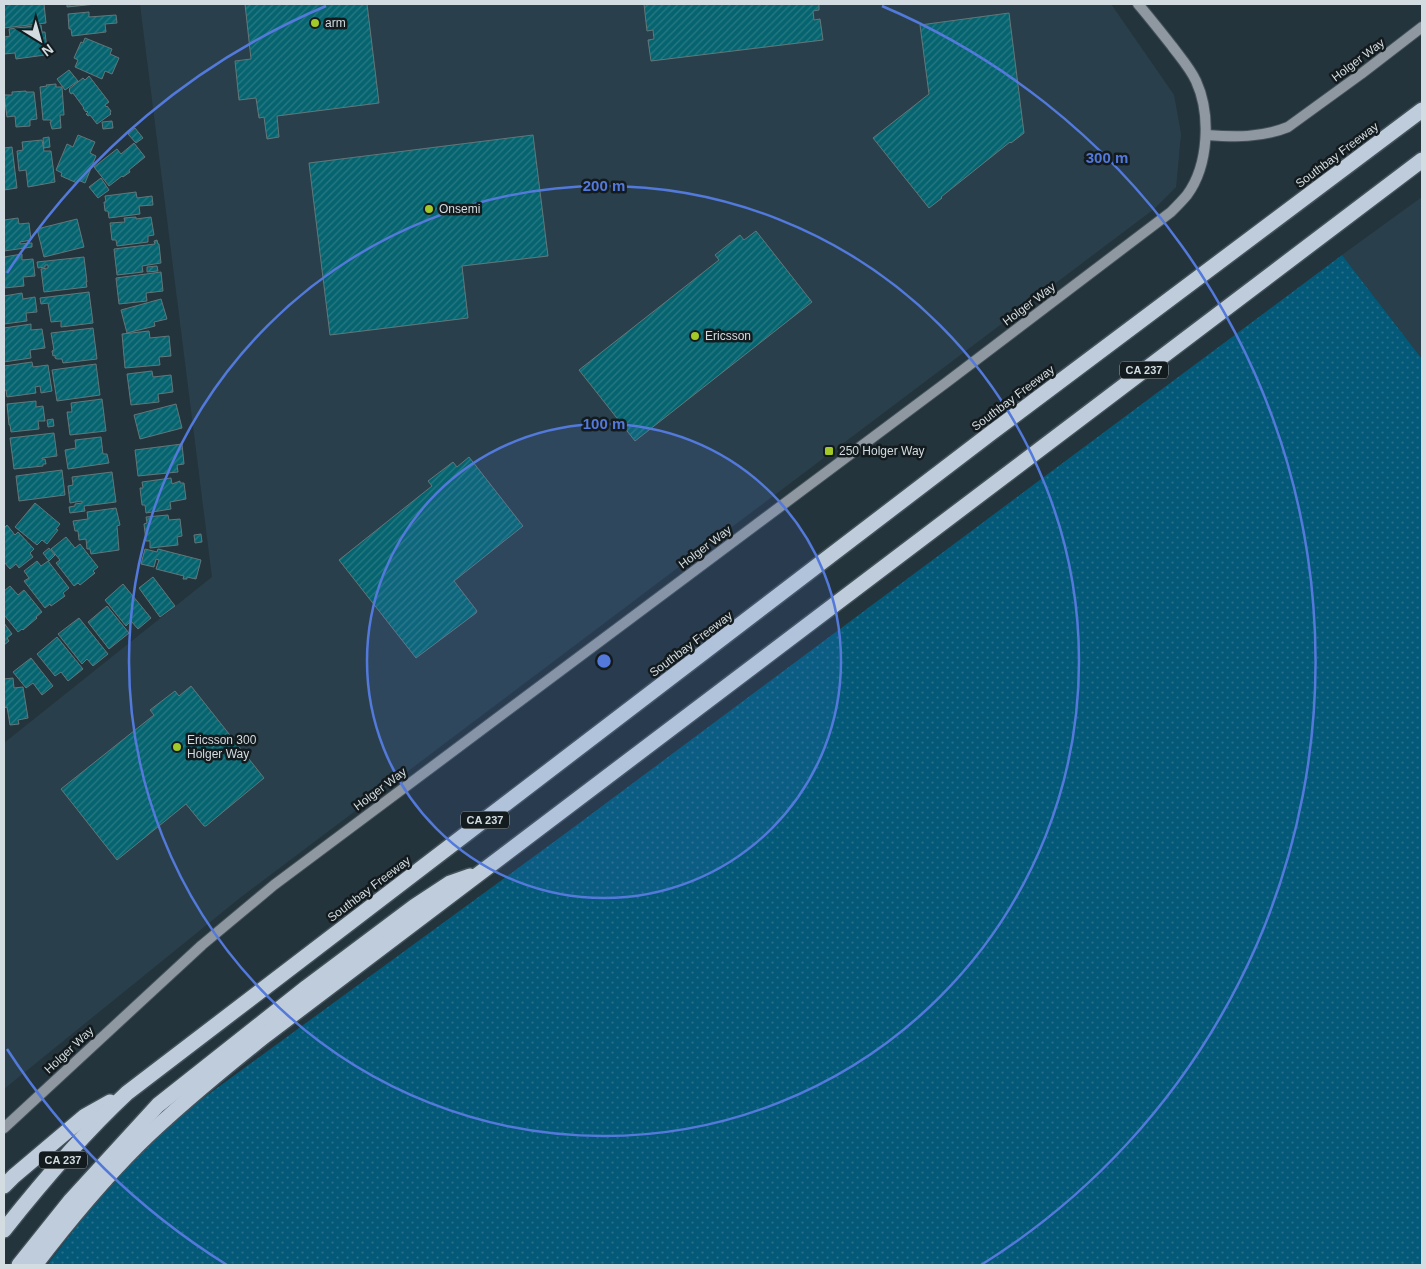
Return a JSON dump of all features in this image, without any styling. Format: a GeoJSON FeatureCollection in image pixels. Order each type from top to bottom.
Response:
{"type":"FeatureCollection","features":[{"type":"Feature","properties":{"kind":"highway","name":"Southbay Freeway"},"geometry":{"type":"LineString","coordinates":[[4,1230],[38,1187],[127,1093],[991,433],[1422,110]]}},
{"type":"Feature","properties":{"kind":"highway","name":"CA 237"},"geometry":{"type":"LineString","coordinates":[[35,1265],[72,1217],[138,1145],[203,1085],[266,1035],[1422,160]]}},
{"type":"Feature","properties":{"kind":"highway"},"geometry":{"type":"LineString","coordinates":[[19,1265],[71,1200],[158,1105],[300,993],[415,906],[450,883],[482,872]]}},
{"type":"Feature","properties":{"kind":"highway"},"geometry":{"type":"LineString","coordinates":[[4,1186],[85,1116],[127,1093]]}},
{"type":"Feature","properties":{"kind":"street"},"geometry":{"type":"LineString","coordinates":[[1138,4],[1185,64],[1195,80],[1204,106],[1206,135]]}},
{"type":"Feature","properties":{"kind":"street","name":"Holger Way"},"geometry":{"type":"LineString","coordinates":[[4,1128],[183,962],[274,885],[947,382],[1171,212],[1188,194],[1198,174],[1206,135],[1258,136],[1288,127],[1422,27]]}},
{"type":"Feature","properties":{"kind":"shaded area"},"geometry":{"type":"Polygon","coordinates":[[[140,4],[1111,4],[1174,95],[1181,134],[1176,187],[1154,209],[241,897],[4,1089],[4,743],[212,577],[140,4]]]}},
{"type":"Feature","properties":{"kind":"shaded area"},"geometry":{"type":"Polygon","coordinates":[[[1422,197],[1422,359],[1342,255],[1422,197]]]}},
{"type":"Feature","properties":{"kind":"shaded area"},"geometry":{"type":"Polygon","coordinates":[[[1342,255],[1422,359],[1422,1265],[47,1265],[139,1145],[566,833],[1342,255]]]}},
{"type":"Feature","properties":{"kind":"building"},"geometry":{"type":"Polygon","coordinates":[[[4,4],[44,4],[46,23],[4,28],[4,4]]]}},
{"type":"Feature","properties":{"kind":"building"},"geometry":{"type":"Polygon","coordinates":[[[67,4],[96,4],[67,7],[67,4]]]}},
{"type":"Feature","properties":{"kind":"building"},"geometry":{"type":"Polygon","coordinates":[[[245,4],[367,4],[379,103],[277,116],[279,137],[267,139],[264,117],[259,118],[256,98],[239,100],[235,61],[251,59],[245,4]]]}},
{"type":"Feature","properties":{"kind":"building"},"geometry":{"type":"Polygon","coordinates":[[[644,4],[819,4],[819,10],[813,11],[814,20],[820,19],[823,40],[651,61],[648,40],[654,39],[653,30],[647,31],[644,4]]]}},
{"type":"Feature","properties":{"kind":"building"},"geometry":{"type":"Polygon","coordinates":[[[89,12],[89,17],[116,15],[117,23],[105,24],[106,32],[72,36],[71,29],[69,29],[68,14],[89,12]]]}},
{"type":"Feature","properties":{"kind":"building"},"geometry":{"type":"Polygon","coordinates":[[[1009,13],[1024,133],[1010,142],[929,208],[873,138],[929,94],[920,25],[1009,13]]]}},
{"type":"Feature","properties":{"kind":"building"},"geometry":{"type":"Polygon","coordinates":[[[41,25],[42,32],[45,32],[47,50],[44,50],[45,55],[16,59],[15,53],[4,54],[4,37],[10,36],[9,29],[41,25]]]}},
{"type":"Feature","properties":{"kind":"building"},"geometry":{"type":"Polygon","coordinates":[[[85,38],[112,49],[110,54],[119,58],[112,74],[105,71],[102,79],[75,67],[78,60],[74,58],[81,42],[83,43],[85,38]]]}},
{"type":"Feature","properties":{"kind":"building"},"geometry":{"type":"Polygon","coordinates":[[[69,70],[78,81],[65,90],[57,79],[69,70]]]}},
{"type":"Feature","properties":{"kind":"building"},"geometry":{"type":"Polygon","coordinates":[[[89,76],[109,102],[105,105],[111,111],[111,114],[97,124],[90,115],[86,114],[88,112],[86,112],[73,93],[71,94],[69,91],[83,78],[85,80],[89,76]]]}},
{"type":"Feature","properties":{"kind":"building"},"geometry":{"type":"Polygon","coordinates":[[[56,84],[56,87],[62,87],[64,115],[60,115],[61,128],[52,129],[51,120],[43,120],[40,87],[56,84]]]}},
{"type":"Feature","properties":{"kind":"building"},"geometry":{"type":"Polygon","coordinates":[[[12,92],[34,92],[37,119],[30,120],[30,126],[16,127],[15,116],[7,117],[4,95],[12,95],[12,92]]]}},
{"type":"Feature","properties":{"kind":"building"},"geometry":{"type":"Polygon","coordinates":[[[112,121],[113,128],[103,129],[102,122],[112,121]]]}},
{"type":"Feature","properties":{"kind":"building"},"geometry":{"type":"Polygon","coordinates":[[[135,128],[143,138],[136,143],[128,134],[135,128]]]}},
{"type":"Feature","properties":{"kind":"building"},"geometry":{"type":"Polygon","coordinates":[[[78,135],[95,142],[90,153],[96,156],[85,183],[78,180],[77,183],[61,176],[62,173],[56,170],[67,144],[73,147],[78,135]]]}},
{"type":"Feature","properties":{"kind":"building","name":"Onsemi"},"geometry":{"type":"Polygon","coordinates":[[[533,135],[548,256],[462,266],[468,318],[330,335],[309,163],[533,135]]]}},
{"type":"Feature","properties":{"kind":"building"},"geometry":{"type":"Polygon","coordinates":[[[49,137],[50,147],[44,148],[43,138],[49,137]]]}},
{"type":"Feature","properties":{"kind":"building"},"geometry":{"type":"Polygon","coordinates":[[[42,140],[44,151],[51,151],[55,182],[28,187],[26,170],[19,171],[17,151],[23,150],[22,142],[42,140]]]}},
{"type":"Feature","properties":{"kind":"building"},"geometry":{"type":"Polygon","coordinates":[[[134,143],[145,157],[129,170],[130,172],[109,186],[94,167],[117,149],[121,154],[134,143]]]}},
{"type":"Feature","properties":{"kind":"building"},"geometry":{"type":"Polygon","coordinates":[[[12,147],[17,188],[4,190],[4,148],[12,147]]]}},
{"type":"Feature","properties":{"kind":"building"},"geometry":{"type":"Polygon","coordinates":[[[101,178],[109,190],[98,198],[89,187],[101,178]]]}},
{"type":"Feature","properties":{"kind":"building"},"geometry":{"type":"Polygon","coordinates":[[[136,192],[137,198],[152,196],[153,205],[139,206],[140,214],[109,218],[108,211],[105,211],[105,196],[136,192]]]}},
{"type":"Feature","properties":{"kind":"building"},"geometry":{"type":"Polygon","coordinates":[[[136,217],[136,219],[151,217],[154,235],[148,236],[148,242],[117,246],[116,240],[112,240],[110,223],[125,222],[124,218],[136,217]]]}},
{"type":"Feature","properties":{"kind":"building"},"geometry":{"type":"Polygon","coordinates":[[[18,218],[19,224],[29,223],[31,240],[20,242],[20,244],[32,243],[32,247],[4,251],[4,220],[18,218]]]}},
{"type":"Feature","properties":{"kind":"building"},"geometry":{"type":"Polygon","coordinates":[[[77,219],[84,247],[44,257],[37,229],[77,219]]]}},
{"type":"Feature","properties":{"kind":"building","name":"Ericsson"},"geometry":{"type":"Polygon","coordinates":[[[756,231],[812,302],[635,441],[579,370],[719,260],[715,255],[740,235],[744,240],[756,231]]]}},
{"type":"Feature","properties":{"kind":"building"},"geometry":{"type":"Polygon","coordinates":[[[157,240],[161,263],[142,266],[143,272],[117,275],[114,249],[155,244],[154,241],[157,240]]]}},
{"type":"Feature","properties":{"kind":"building"},"geometry":{"type":"Polygon","coordinates":[[[22,254],[22,260],[33,259],[35,276],[23,277],[24,286],[4,288],[4,257],[22,254]]]}},
{"type":"Feature","properties":{"kind":"building"},"geometry":{"type":"Polygon","coordinates":[[[84,257],[87,287],[44,292],[41,269],[48,268],[48,265],[38,268],[37,262],[84,257]]]}},
{"type":"Feature","properties":{"kind":"building"},"geometry":{"type":"Polygon","coordinates":[[[157,266],[158,271],[147,272],[147,267],[157,266]]]}},
{"type":"Feature","properties":{"kind":"building"},"geometry":{"type":"Polygon","coordinates":[[[161,272],[163,291],[146,293],[147,301],[119,304],[116,278],[161,272]]]}},
{"type":"Feature","properties":{"kind":"building"},"geometry":{"type":"Polygon","coordinates":[[[89,292],[93,323],[61,327],[61,321],[51,322],[48,303],[41,304],[40,298],[89,292]]]}},
{"type":"Feature","properties":{"kind":"building"},"geometry":{"type":"Polygon","coordinates":[[[22,293],[23,299],[35,297],[37,312],[26,313],[27,321],[4,324],[4,296],[22,293]]]}},
{"type":"Feature","properties":{"kind":"building"},"geometry":{"type":"Polygon","coordinates":[[[161,299],[167,319],[154,322],[155,326],[127,333],[121,310],[161,299]]]}},
{"type":"Feature","properties":{"kind":"building"},"geometry":{"type":"Polygon","coordinates":[[[31,324],[31,330],[42,329],[45,348],[30,350],[31,358],[4,362],[4,328],[31,324]]]}},
{"type":"Feature","properties":{"kind":"building"},"geometry":{"type":"Polygon","coordinates":[[[93,328],[97,359],[63,363],[62,359],[55,358],[55,355],[53,356],[52,351],[54,350],[51,333],[93,328]]]}},
{"type":"Feature","properties":{"kind":"building"},"geometry":{"type":"Polygon","coordinates":[[[149,331],[150,338],[169,336],[171,356],[159,357],[160,365],[125,368],[122,334],[149,331]]]}},
{"type":"Feature","properties":{"kind":"building"},"geometry":{"type":"Polygon","coordinates":[[[32,362],[33,367],[48,365],[52,391],[41,393],[40,386],[35,387],[36,393],[7,397],[6,390],[4,390],[4,366],[32,362]]]}},
{"type":"Feature","properties":{"kind":"building"},"geometry":{"type":"Polygon","coordinates":[[[96,364],[100,395],[57,401],[52,370],[96,364]]]}},
{"type":"Feature","properties":{"kind":"building"},"geometry":{"type":"Polygon","coordinates":[[[152,371],[153,377],[171,375],[173,392],[158,394],[159,402],[131,405],[127,374],[152,371]]]}},
{"type":"Feature","properties":{"kind":"building"},"geometry":{"type":"Polygon","coordinates":[[[102,399],[106,431],[70,435],[67,412],[72,412],[71,403],[102,399]]]}},
{"type":"Feature","properties":{"kind":"building"},"geometry":{"type":"Polygon","coordinates":[[[36,401],[36,407],[43,406],[45,421],[38,421],[39,429],[11,432],[7,404],[36,401]]]}},
{"type":"Feature","properties":{"kind":"building"},"geometry":{"type":"Polygon","coordinates":[[[176,404],[182,428],[140,439],[134,415],[176,404]]]}},
{"type":"Feature","properties":{"kind":"building"},"geometry":{"type":"Polygon","coordinates":[[[53,419],[54,426],[48,427],[47,420],[53,419]]]}},
{"type":"Feature","properties":{"kind":"building"},"geometry":{"type":"Polygon","coordinates":[[[54,433],[57,456],[42,458],[45,459],[46,464],[43,464],[43,466],[14,469],[10,438],[54,433]]]}},
{"type":"Feature","properties":{"kind":"building"},"geometry":{"type":"Polygon","coordinates":[[[101,437],[103,454],[107,454],[109,463],[68,469],[65,450],[76,448],[75,440],[101,437]]]}},
{"type":"Feature","properties":{"kind":"building"},"geometry":{"type":"Polygon","coordinates":[[[182,444],[184,464],[177,465],[178,472],[138,476],[135,450],[182,444]]]}},
{"type":"Feature","properties":{"kind":"building"},"geometry":{"type":"Polygon","coordinates":[[[469,457],[523,526],[454,581],[477,611],[416,658],[339,560],[432,486],[428,481],[453,462],[457,467],[469,457]]]}},
{"type":"Feature","properties":{"kind":"building"},"geometry":{"type":"Polygon","coordinates":[[[62,470],[65,495],[19,501],[16,476],[62,470]]]}},
{"type":"Feature","properties":{"kind":"building"},"geometry":{"type":"Polygon","coordinates":[[[112,472],[116,502],[84,506],[85,511],[70,513],[69,507],[82,503],[82,501],[70,503],[68,486],[73,485],[72,477],[112,472]]]}},
{"type":"Feature","properties":{"kind":"building"},"geometry":{"type":"Polygon","coordinates":[[[171,478],[172,484],[180,481],[180,483],[184,483],[186,499],[170,502],[171,509],[146,513],[145,505],[142,505],[140,488],[143,488],[142,482],[171,478]]]}},
{"type":"Feature","properties":{"kind":"building"},"geometry":{"type":"Polygon","coordinates":[[[35,503],[60,524],[56,529],[58,530],[47,544],[42,540],[37,545],[15,527],[35,503]]]}},
{"type":"Feature","properties":{"kind":"building"},"geometry":{"type":"Polygon","coordinates":[[[116,508],[120,525],[117,526],[119,550],[91,554],[90,549],[87,549],[86,539],[79,540],[78,531],[75,531],[73,521],[88,519],[87,512],[116,508]]]}},
{"type":"Feature","properties":{"kind":"building"},"geometry":{"type":"Polygon","coordinates":[[[168,515],[169,520],[180,519],[182,536],[177,537],[178,545],[150,548],[150,541],[146,541],[144,524],[147,523],[146,517],[168,515]]]}},
{"type":"Feature","properties":{"kind":"building"},"geometry":{"type":"Polygon","coordinates":[[[7,525],[15,535],[18,532],[34,549],[30,553],[33,557],[19,568],[16,564],[10,569],[4,562],[4,528],[7,525]]]}},
{"type":"Feature","properties":{"kind":"building"},"geometry":{"type":"Polygon","coordinates":[[[201,534],[202,542],[195,543],[194,535],[201,534]]]}},
{"type":"Feature","properties":{"kind":"building"},"geometry":{"type":"Polygon","coordinates":[[[66,537],[75,548],[80,544],[98,567],[93,571],[95,573],[80,585],[78,583],[74,586],[56,563],[60,560],[51,549],[66,537]]]}},
{"type":"Feature","properties":{"kind":"building"},"geometry":{"type":"Polygon","coordinates":[[[49,548],[55,555],[49,561],[43,553],[49,548]]]}},
{"type":"Feature","properties":{"kind":"building"},"geometry":{"type":"Polygon","coordinates":[[[145,549],[157,552],[158,549],[201,560],[196,579],[187,577],[187,579],[183,579],[184,576],[156,569],[159,560],[156,559],[154,567],[141,564],[145,549]]]}},
{"type":"Feature","properties":{"kind":"building"},"geometry":{"type":"Polygon","coordinates":[[[37,561],[41,566],[48,561],[69,588],[63,593],[65,596],[45,608],[24,581],[29,578],[24,571],[37,561]]]}},
{"type":"Feature","properties":{"kind":"building"},"geometry":{"type":"Polygon","coordinates":[[[153,577],[175,606],[160,617],[139,588],[153,577]]]}},
{"type":"Feature","properties":{"kind":"building"},"geometry":{"type":"Polygon","coordinates":[[[123,584],[151,618],[138,629],[131,621],[126,626],[105,600],[123,584]]]}},
{"type":"Feature","properties":{"kind":"building"},"geometry":{"type":"Polygon","coordinates":[[[10,586],[18,595],[24,590],[42,612],[23,630],[18,632],[4,615],[4,591],[10,586]]]}},
{"type":"Feature","properties":{"kind":"building"},"geometry":{"type":"Polygon","coordinates":[[[107,606],[129,633],[109,649],[88,622],[107,606]]]}},
{"type":"Feature","properties":{"kind":"building"},"geometry":{"type":"Polygon","coordinates":[[[79,618],[108,654],[93,666],[87,659],[82,664],[58,634],[79,618]]]}},
{"type":"Feature","properties":{"kind":"building"},"geometry":{"type":"Polygon","coordinates":[[[4,623],[12,634],[7,638],[9,641],[4,645],[4,623]]]}},
{"type":"Feature","properties":{"kind":"building"},"geometry":{"type":"Polygon","coordinates":[[[57,637],[83,669],[68,681],[61,672],[55,676],[37,654],[57,637]]]}},
{"type":"Feature","properties":{"kind":"building"},"geometry":{"type":"Polygon","coordinates":[[[31,658],[53,686],[42,695],[33,683],[26,688],[13,672],[31,658]]]}},
{"type":"Feature","properties":{"kind":"building"},"geometry":{"type":"Polygon","coordinates":[[[13,678],[14,688],[23,687],[28,718],[18,720],[19,724],[10,725],[7,707],[4,708],[4,679],[13,678]]]}},
{"type":"Feature","properties":{"kind":"building","name":"Ericsson 300 Holger Way"},"geometry":{"type":"Polygon","coordinates":[[[191,686],[264,778],[206,826],[186,804],[117,860],[61,789],[154,715],[150,710],[175,691],[179,696],[191,686]]]}},
{"type":"Feature","properties":{"kind":"place","name":"arm"},"geometry":{"type":"Point","coordinates":[315,23]}},
{"type":"Feature","properties":{"kind":"place","name":"Onsemi"},"geometry":{"type":"Point","coordinates":[429,209]}},
{"type":"Feature","properties":{"kind":"place","name":"Ericsson"},"geometry":{"type":"Point","coordinates":[695,336]}},
{"type":"Feature","properties":{"kind":"place","name":"250 Holger Way"},"geometry":{"type":"Point","coordinates":[829,451]}},
{"type":"Feature","properties":{"kind":"place","name":"Ericsson 300 Holger Way"},"geometry":{"type":"Point","coordinates":[177,747]}}]}
